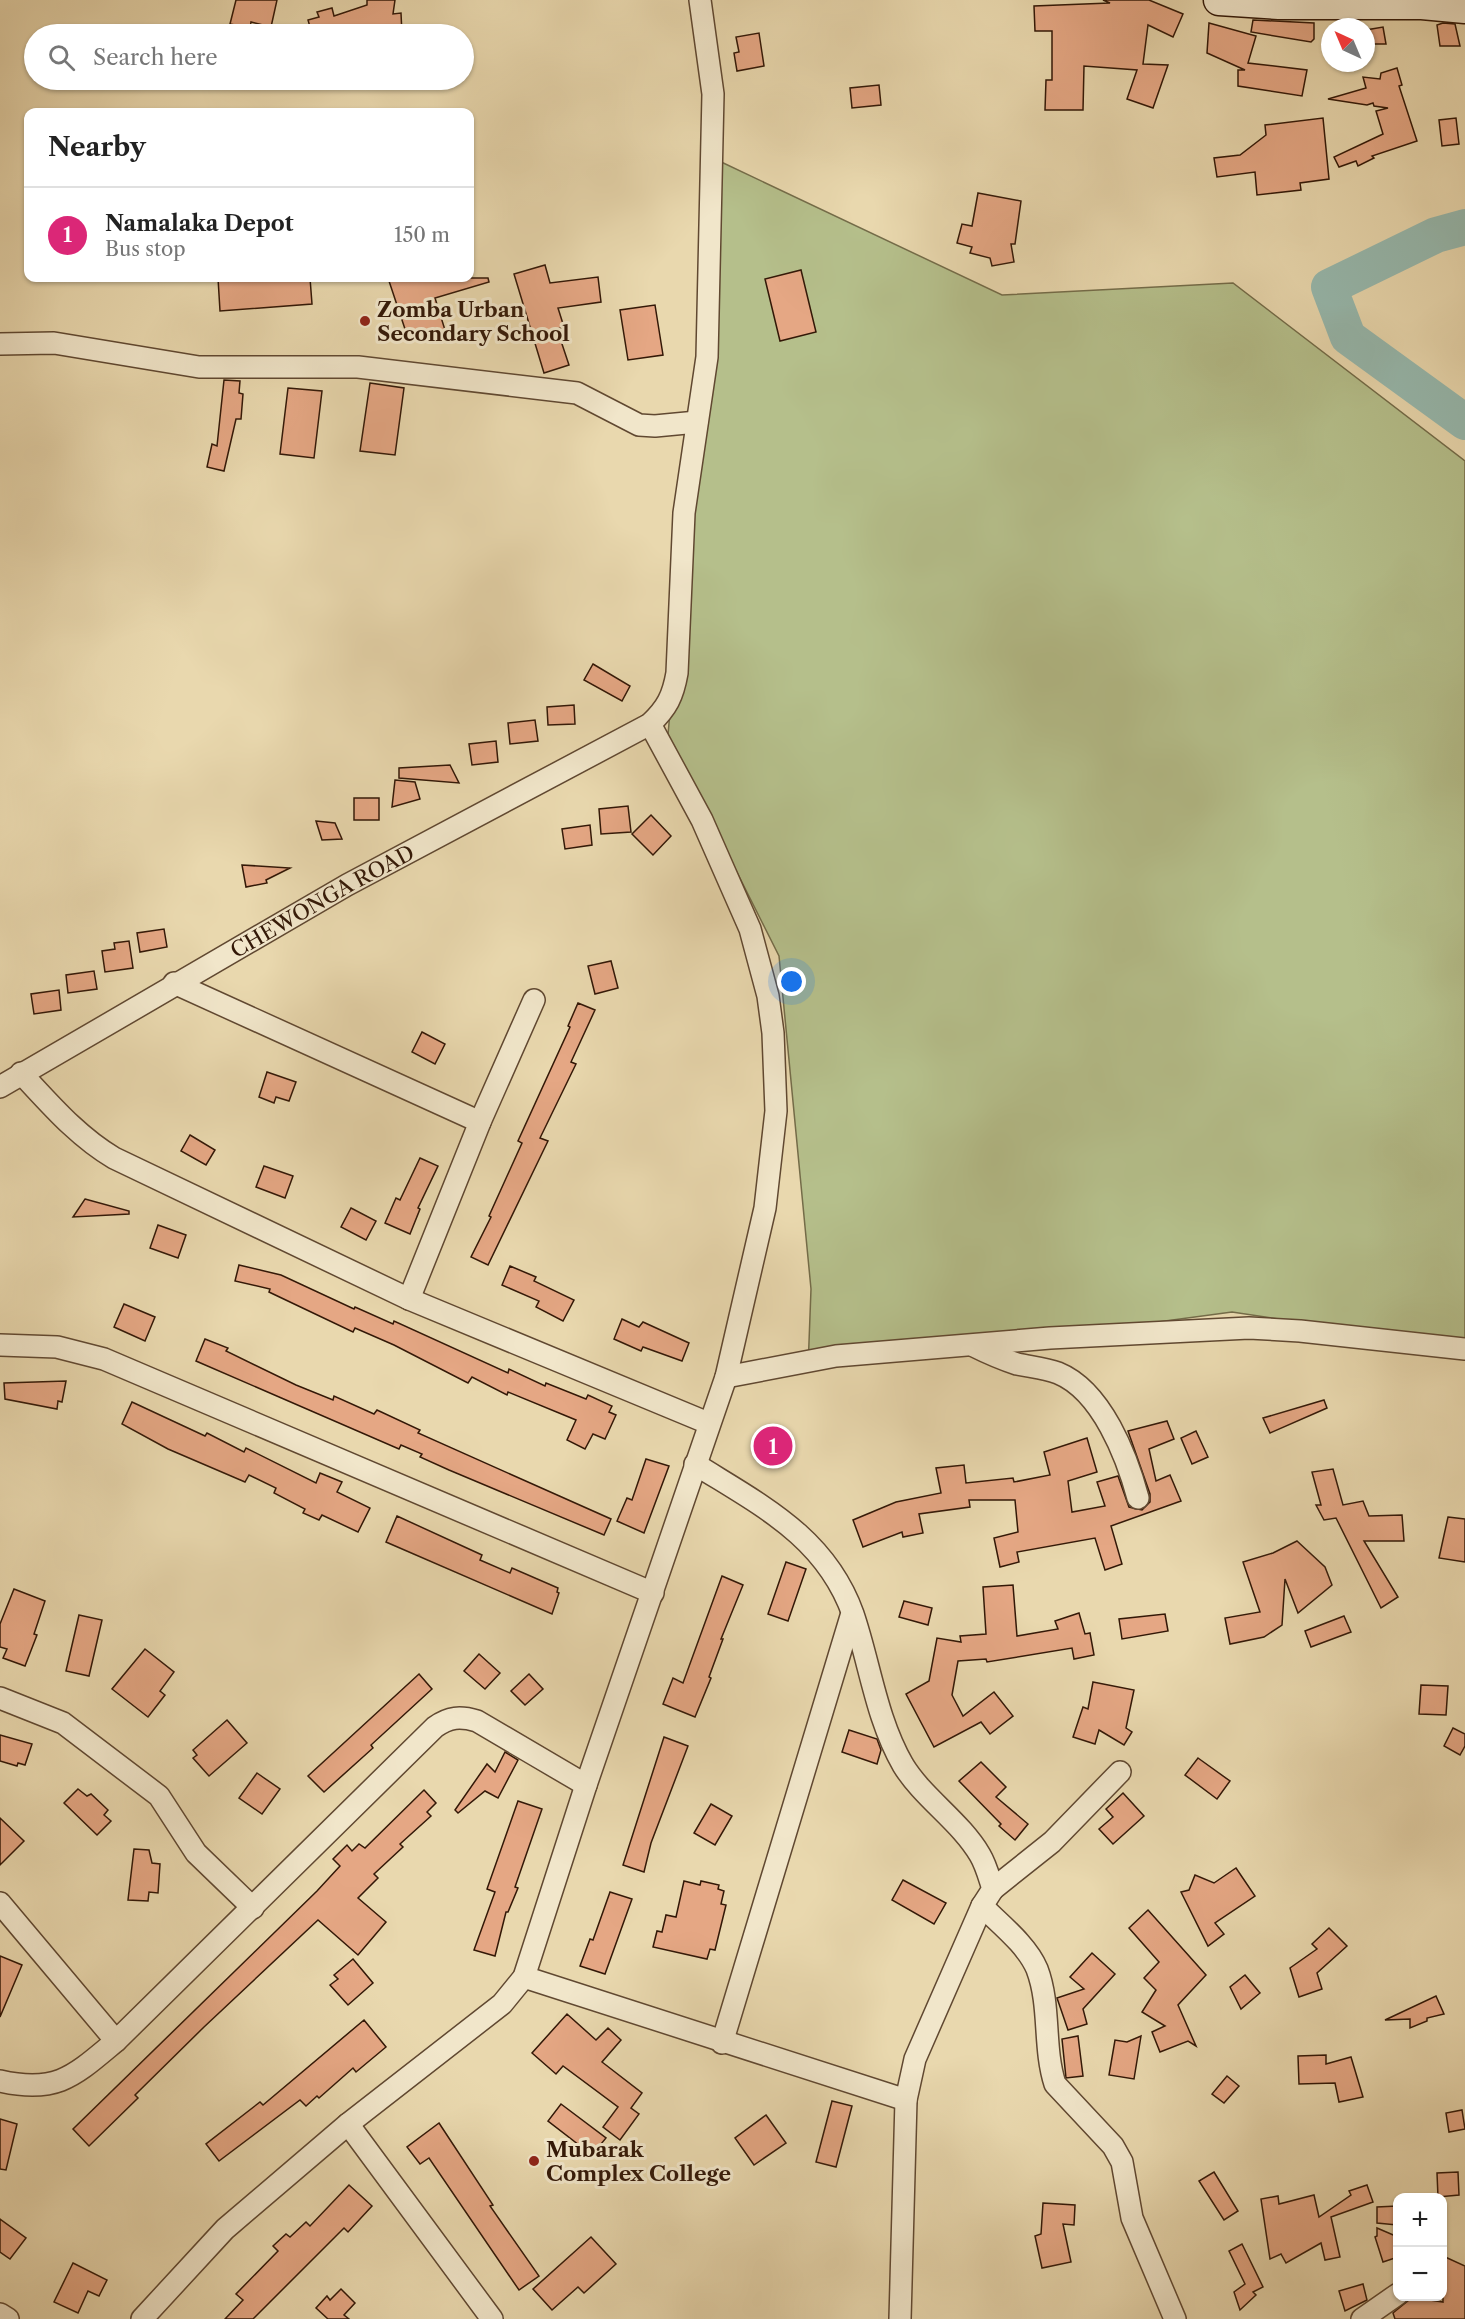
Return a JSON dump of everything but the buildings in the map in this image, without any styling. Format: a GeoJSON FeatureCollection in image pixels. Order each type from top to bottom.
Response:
{"type":"FeatureCollection","features":[{"type":"Feature","properties":{"kind":"street","name":"CHEWONGA ROAD"},"geometry":{"type":"LineString","coordinates":[[0,1087],[174,983],[347,885],[650,724],[670,702],[677,673],[684,513],[707,357],[713,94],[700,0]]}},
{"type":"Feature","properties":{"kind":"street"},"geometry":{"type":"LineString","coordinates":[[1219,0],[1279,4],[1422,4],[1465,8]]}},
{"type":"Feature","properties":{"kind":"street"},"geometry":{"type":"LineString","coordinates":[[0,344],[54,343],[199,367],[358,368],[577,393],[639,425],[697,422]]}},
{"type":"Feature","properties":{"kind":"street"},"geometry":{"type":"LineString","coordinates":[[142,2319],[225,2229],[348,2124],[501,2004],[524,1977],[586,1785],[653,1593],[708,1423],[726,1377],[765,1208],[776,1111],[773,1033],[768,996],[750,929],[702,820],[650,724]]}},
{"type":"Feature","properties":{"kind":"street"},"geometry":{"type":"LineString","coordinates":[[174,983],[480,1122]]}},
{"type":"Feature","properties":{"kind":"street"},"geometry":{"type":"LineString","coordinates":[[409,1299],[480,1122],[534,1000]]}},
{"type":"Feature","properties":{"kind":"street"},"geometry":{"type":"LineString","coordinates":[[21,1073],[73,1128],[91,1144],[114,1158],[409,1299],[708,1423]]}},
{"type":"Feature","properties":{"kind":"street"},"geometry":{"type":"LineString","coordinates":[[726,1377],[836,1356],[1050,1338],[1249,1328],[1300,1331],[1465,1349]]}},
{"type":"Feature","properties":{"kind":"street"},"geometry":{"type":"LineString","coordinates":[[0,1345],[57,1347],[104,1359],[653,1593]]}},
{"type":"Feature","properties":{"kind":"street"},"geometry":{"type":"LineString","coordinates":[[971,1345],[1018,1364],[1059,1373],[1074,1383],[1090,1401],[1119,1442],[1138,1498]]}},
{"type":"Feature","properties":{"kind":"street"},"geometry":{"type":"LineString","coordinates":[[695,1464],[776,1516],[806,1539],[830,1568],[852,1613],[889,1739],[905,1768],[979,1853],[987,1897],[1036,1967],[1044,1997],[1051,2071],[1055,2084],[1113,2146],[1122,2162],[1132,2218],[1175,2319]]}},
{"type":"Feature","properties":{"kind":"street"},"geometry":{"type":"LineString","coordinates":[[723,2043],[852,1613]]}},
{"type":"Feature","properties":{"kind":"street"},"geometry":{"type":"LineString","coordinates":[[0,1698],[63,1723],[159,1796],[196,1853],[253,1908]]}},
{"type":"Feature","properties":{"kind":"street"},"geometry":{"type":"LineString","coordinates":[[0,2081],[23,2086],[51,2085],[77,2073],[116,2041],[435,1727],[447,1719],[477,1721],[586,1785]]}},
{"type":"Feature","properties":{"kind":"street"},"geometry":{"type":"LineString","coordinates":[[900,2319],[906,2100],[915,2059],[987,1897],[1052,1842],[1120,1772]]}},
{"type":"Feature","properties":{"kind":"street"},"geometry":{"type":"LineString","coordinates":[[0,1904],[116,2041]]}},
{"type":"Feature","properties":{"kind":"street"},"geometry":{"type":"LineString","coordinates":[[524,1977],[723,2043],[906,2100]]}},
{"type":"Feature","properties":{"kind":"street"},"geometry":{"type":"LineString","coordinates":[[348,2124],[492,2319]]}},
{"type":"Feature","properties":{"kind":"street"},"geometry":{"type":"LineString","coordinates":[[1362,2319],[1393,2297]]}},
{"type":"Feature","properties":{"kind":"street"},"geometry":{"type":"LineString","coordinates":[[0,2314],[8,2319]]}},
{"type":"Feature","properties":{"kind":"green space"},"geometry":{"type":"Polygon","coordinates":[[[717,160],[1002,295],[1233,283],[1465,461],[1465,1347],[1232,1312],[808,1369],[811,1289],[779,956],[668,735],[717,160]]]}},
{"type":"Feature","properties":{"kind":"waterway"},"geometry":{"type":"LineString","coordinates":[[1465,227],[1436,235],[1329,287],[1348,337],[1465,422]]}},
{"type":"Feature","properties":{"kind":"place","name":"Zomba Urban Secondary School"},"geometry":{"type":"Point","coordinates":[365,321]}},
{"type":"Feature","properties":{"kind":"place","name":"Namalaka Depot"},"geometry":{"type":"Point","coordinates":[773,1446]}},
{"type":"Feature","properties":{"kind":"place","name":"Mubarak Complex College"},"geometry":{"type":"Point","coordinates":[534,2161]}}]}
